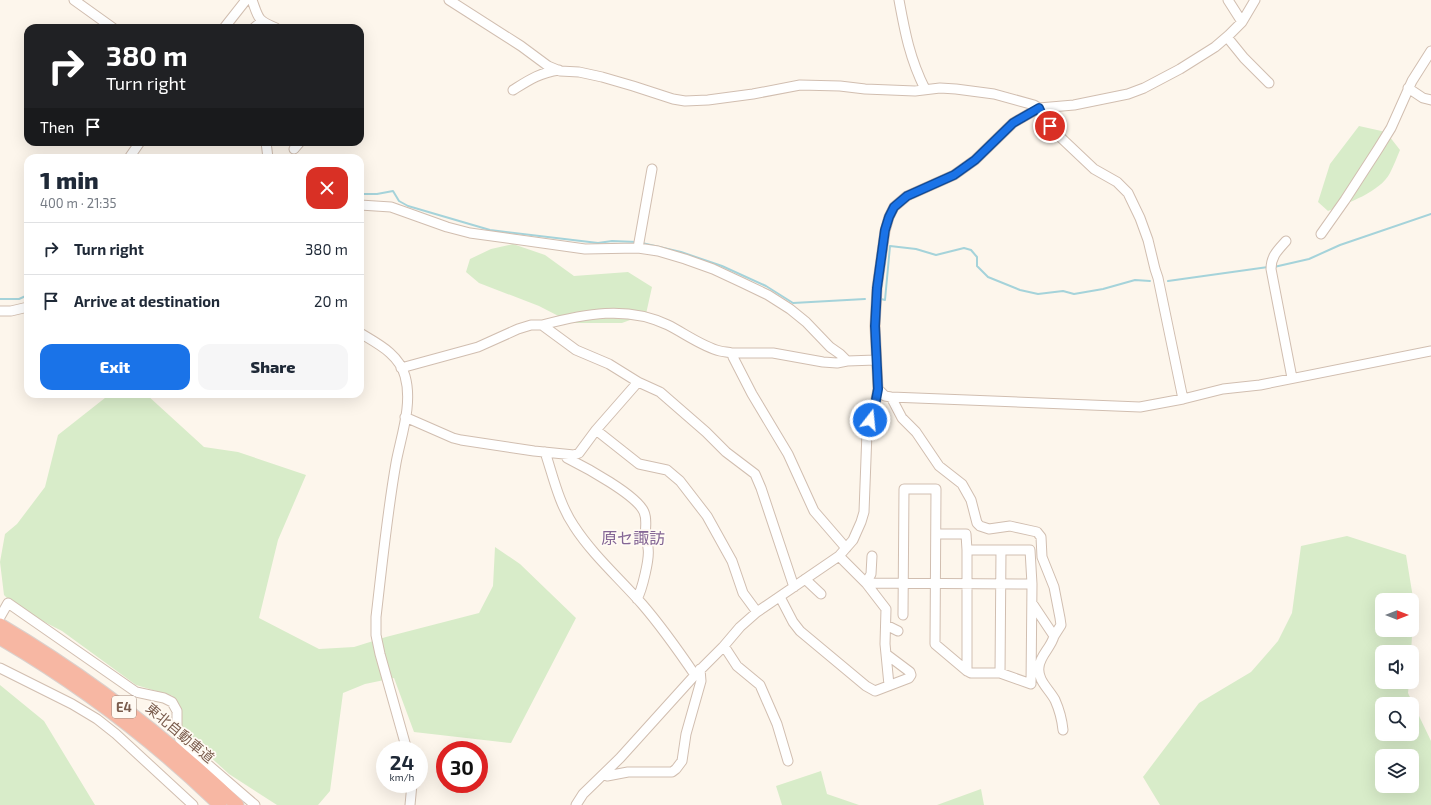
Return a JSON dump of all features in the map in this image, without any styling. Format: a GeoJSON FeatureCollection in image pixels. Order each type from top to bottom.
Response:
{"type":"FeatureCollection","features":[{"type":"Feature","properties":{"kind":"highway","name":"東北自動車道"},"geometry":{"type":"LineString","coordinates":[[0,624],[69,668],[124,707],[164,739],[237,805]]}},
{"type":"Feature","properties":{"kind":"highway","name":"東北自動車道"},"geometry":{"type":"LineString","coordinates":[[0,638],[33,658],[116,716],[162,753],[220,805]]}},
{"type":"Feature","properties":{"kind":"street"},"geometry":{"type":"LineString","coordinates":[[74,0],[107,24]]}},
{"type":"Feature","properties":{"kind":"street"},"geometry":{"type":"LineString","coordinates":[[227,24],[246,0]]}},
{"type":"Feature","properties":{"kind":"street"},"geometry":{"type":"LineString","coordinates":[[252,0],[258,16],[262,21],[268,24]]}},
{"type":"Feature","properties":{"kind":"street"},"geometry":{"type":"LineString","coordinates":[[448,0],[521,46],[548,66],[559,70],[579,72],[602,77],[685,101],[750,95],[800,86],[840,86],[865,89],[915,91],[925,89],[956,89],[994,94],[1028,102],[1039,108],[1044,119],[1057,134],[1094,169],[1117,182],[1128,192],[1148,240],[1158,278],[1182,399]]}},
{"type":"Feature","properties":{"kind":"street"},"geometry":{"type":"LineString","coordinates":[[900,0],[907,43],[916,71],[925,89]]}},
{"type":"Feature","properties":{"kind":"street"},"geometry":{"type":"LineString","coordinates":[[1228,0],[1242,22]]}},
{"type":"Feature","properties":{"kind":"street"},"geometry":{"type":"LineString","coordinates":[[576,805],[583,794],[644,732],[740,627],[757,612],[839,556],[853,540],[864,512],[867,432],[878,389],[875,326],[877,288],[885,230],[894,207],[907,196],[954,175],[975,160],[1013,123],[1039,108],[1074,105],[1128,94],[1144,88],[1180,69],[1215,47],[1227,37],[1242,22],[1255,0]]}},
{"type":"Feature","properties":{"kind":"street"},"geometry":{"type":"LineString","coordinates":[[259,24],[262,21]]}},
{"type":"Feature","properties":{"kind":"street"},"geometry":{"type":"LineString","coordinates":[[1227,37],[1244,58],[1269,83]]}},
{"type":"Feature","properties":{"kind":"street"},"geometry":{"type":"LineString","coordinates":[[1321,234],[1345,200],[1391,128],[1408,88],[1431,51]]}},
{"type":"Feature","properties":{"kind":"street"},"geometry":{"type":"LineString","coordinates":[[513,90],[534,76],[559,70]]}},
{"type":"Feature","properties":{"kind":"street"},"geometry":{"type":"LineString","coordinates":[[1408,88],[1423,98],[1431,100]]}},
{"type":"Feature","properties":{"kind":"street"},"geometry":{"type":"LineString","coordinates":[[639,244],[652,169]]}},
{"type":"Feature","properties":{"kind":"street"},"geometry":{"type":"LineString","coordinates":[[364,204],[390,207],[447,227],[470,233],[585,249],[639,244],[685,258],[713,269],[768,296],[790,309],[806,322],[830,348],[847,361]]}},
{"type":"Feature","properties":{"kind":"street"},"geometry":{"type":"LineString","coordinates":[[1286,241],[1274,255],[1271,266],[1292,378]]}},
{"type":"Feature","properties":{"kind":"street"},"geometry":{"type":"LineString","coordinates":[[0,311],[11,311],[24,308]]}},
{"type":"Feature","properties":{"kind":"street"},"geometry":{"type":"LineString","coordinates":[[401,368],[478,347],[518,329],[531,325],[542,325],[594,314],[622,312],[635,314],[667,324],[720,351],[773,353],[837,363],[847,361],[876,360]]}},
{"type":"Feature","properties":{"kind":"street"},"geometry":{"type":"LineString","coordinates":[[542,325],[576,350],[609,364],[638,382],[665,396],[706,432],[726,452],[754,474],[761,488],[794,587]]}},
{"type":"Feature","properties":{"kind":"street"},"geometry":{"type":"LineString","coordinates":[[364,335],[383,347],[394,357],[405,376],[407,392],[405,417],[396,463],[376,617],[376,635],[380,654],[404,741]]}},
{"type":"Feature","properties":{"kind":"street"},"geometry":{"type":"LineString","coordinates":[[878,389],[885,396],[891,397],[1140,407],[1223,389],[1260,384],[1431,351]]}},
{"type":"Feature","properties":{"kind":"street"},"geometry":{"type":"LineString","coordinates":[[732,352],[733,357],[752,394],[788,454],[814,511],[846,548]]}},
{"type":"Feature","properties":{"kind":"street"},"geometry":{"type":"LineString","coordinates":[[405,417],[453,438],[566,455],[579,453],[596,430],[638,382]]}},
{"type":"Feature","properties":{"kind":"street"},"geometry":{"type":"LineString","coordinates":[[891,397],[902,418],[916,432],[939,466],[962,484],[971,500],[980,526],[989,529],[1010,526],[1037,532],[1041,537],[1042,557],[1054,587],[1061,625],[1042,657],[1039,666],[1040,677],[1054,700],[1062,721],[1063,730]]}},
{"type":"Feature","properties":{"kind":"street"},"geometry":{"type":"LineString","coordinates":[[596,430],[639,464],[667,470],[680,481],[710,521],[732,561],[743,593],[757,612]]}},
{"type":"Feature","properties":{"kind":"street"},"geometry":{"type":"LineString","coordinates":[[545,452],[561,501],[574,526],[667,634],[698,672],[701,681],[686,734],[682,761],[676,769],[672,772],[628,772],[607,776],[603,775]]}},
{"type":"Feature","properties":{"kind":"street"},"geometry":{"type":"LineString","coordinates":[[566,455],[567,458],[582,465],[639,503],[645,512],[647,521],[645,533],[648,549],[642,589],[637,599]]}},
{"type":"Feature","properties":{"kind":"street"},"geometry":{"type":"LineString","coordinates":[[903,615],[902,584],[904,489],[936,490],[935,644],[966,671],[971,673],[1000,672],[1031,684],[1032,584],[1030,550],[967,550]]}},
{"type":"Feature","properties":{"kind":"street"},"geometry":{"type":"LineString","coordinates":[[936,534],[966,534],[966,671]]}},
{"type":"Feature","properties":{"kind":"street"},"geometry":{"type":"LineString","coordinates":[[1000,672],[1001,550]]}},
{"type":"Feature","properties":{"kind":"street"},"geometry":{"type":"LineString","coordinates":[[839,556],[866,583],[886,610],[885,644],[889,685]]}},
{"type":"Feature","properties":{"kind":"street"},"geometry":{"type":"LineString","coordinates":[[866,583],[871,574],[872,556]]}},
{"type":"Feature","properties":{"kind":"street"},"geometry":{"type":"LineString","coordinates":[[805,579],[821,594]]}},
{"type":"Feature","properties":{"kind":"street"},"geometry":{"type":"LineString","coordinates":[[866,583],[1032,584]]}},
{"type":"Feature","properties":{"kind":"street"},"geometry":{"type":"LineString","coordinates":[[780,597],[793,622],[800,631],[854,676],[875,691],[909,678],[911,675],[910,672],[886,654]]}},
{"type":"Feature","properties":{"kind":"street"},"geometry":{"type":"LineString","coordinates":[[2,613],[8,603],[136,692],[164,698],[172,702],[177,710],[177,733],[180,739],[256,805]]}},
{"type":"Feature","properties":{"kind":"street"},"geometry":{"type":"LineString","coordinates":[[1032,603],[1054,636]]}},
{"type":"Feature","properties":{"kind":"street"},"geometry":{"type":"LineString","coordinates":[[886,625],[898,631]]}},
{"type":"Feature","properties":{"kind":"street"},"geometry":{"type":"LineString","coordinates":[[724,646],[737,666],[760,685],[777,724],[788,761]]}},
{"type":"Feature","properties":{"kind":"street"},"geometry":{"type":"LineString","coordinates":[[0,668],[72,704],[97,720],[116,734],[193,805]]}},
{"type":"Feature","properties":{"kind":"street"},"geometry":{"type":"LineString","coordinates":[[410,805],[411,793]]}},
{"type":"Feature","properties":{"kind":"green space"},"geometry":{"type":"Polygon","coordinates":[[[1359,126],[1386,132],[1400,150],[1390,173],[1379,186],[1363,196],[1328,211],[1318,202],[1330,164],[1359,126]]]}},
{"type":"Feature","properties":{"kind":"green space"},"geometry":{"type":"Polygon","coordinates":[[[513,244],[545,255],[574,276],[628,272],[652,287],[646,314],[622,323],[572,323],[539,306],[479,283],[466,272],[470,259],[491,249],[513,244]]]}},
{"type":"Feature","properties":{"kind":"green space"},"geometry":{"type":"Polygon","coordinates":[[[105,398],[150,398],[204,447],[238,452],[306,475],[278,540],[259,618],[319,649],[354,647],[386,637],[479,613],[493,586],[495,547],[520,564],[576,618],[511,743],[414,732],[394,678],[365,684],[343,693],[330,791],[318,805],[277,805],[229,774],[184,733],[173,696],[136,685],[62,631],[17,608],[4,595],[0,562],[5,534],[17,524],[45,487],[58,435],[105,398]]]}},
{"type":"Feature","properties":{"kind":"green space"},"geometry":{"type":"Polygon","coordinates":[[[1347,536],[1406,555],[1412,593],[1375,593],[1375,637],[1412,637],[1411,645],[1375,645],[1375,689],[1408,689],[1410,697],[1375,697],[1375,741],[1419,741],[1419,716],[1431,741],[1431,805],[1160,805],[1143,777],[1199,703],[1251,672],[1278,641],[1292,613],[1301,546],[1347,536]]]}},
{"type":"Feature","properties":{"kind":"green space"},"geometry":{"type":"Polygon","coordinates":[[[0,685],[44,721],[95,805],[0,805],[0,685]]]}},
{"type":"Feature","properties":{"kind":"green space"},"geometry":{"type":"Polygon","coordinates":[[[821,771],[827,794],[859,805],[782,805],[776,786],[821,771]]]}},
{"type":"Feature","properties":{"kind":"green space"},"geometry":{"type":"Polygon","coordinates":[[[981,789],[984,805],[937,805],[981,789]]]}},
{"type":"Feature","properties":{"kind":"waterway"},"geometry":{"type":"LineString","coordinates":[[364,194],[377,194],[393,191],[399,201],[408,206],[490,230],[598,243],[612,241],[637,242]]}},
{"type":"Feature","properties":{"kind":"waterway"},"geometry":{"type":"LineString","coordinates":[[1274,267],[1309,259],[1340,245],[1431,214]]}},
{"type":"Feature","properties":{"kind":"waterway"},"geometry":{"type":"LineString","coordinates":[[642,243],[681,252],[722,266],[766,286],[793,303],[865,299]]}},
{"type":"Feature","properties":{"kind":"waterway"},"geometry":{"type":"LineString","coordinates":[[881,299],[885,300],[890,246],[916,249],[936,255],[964,248],[971,250],[977,257],[977,266],[988,277],[1020,290],[1038,294],[1063,291],[1074,294],[1103,289],[1135,280],[1150,281]]}},
{"type":"Feature","properties":{"kind":"waterway"},"geometry":{"type":"LineString","coordinates":[[1168,281],[1268,267]]}},
{"type":"Feature","properties":{"kind":"waterway"},"geometry":{"type":"LineString","coordinates":[[0,299],[19,299],[24,297]]}},
{"type":"Feature","properties":{"kind":"district","name":"原セ諏訪"},"geometry":{"type":"Point","coordinates":[633,538]}},
{"type":"Feature","properties":{"kind":"route"},"geometry":{"type":"LineString","coordinates":[[870,420],[878,389],[875,326],[877,288],[885,230],[894,207],[907,196],[954,175],[975,160],[1013,123],[1039,108],[1044,119],[1050,126]]}}]}
